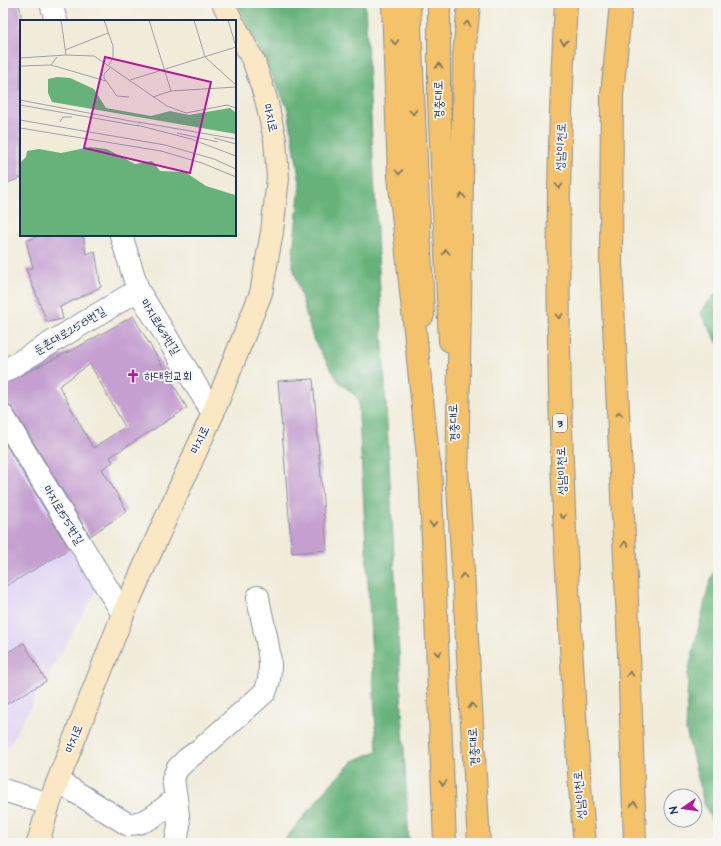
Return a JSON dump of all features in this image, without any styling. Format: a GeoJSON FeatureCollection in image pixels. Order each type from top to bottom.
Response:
{"type":"FeatureCollection","features":[{"type":"Feature","properties":{"kind":"main road"},"geometry":{"type":"LineString","coordinates":[[223,3],[232,20]]}},
{"type":"Feature","properties":{"kind":"main road"},"geometry":{"type":"LineString","coordinates":[[393,3],[399,176],[431,485]]}},
{"type":"Feature","properties":{"kind":"main road"},"geometry":{"type":"LineString","coordinates":[[409,3],[431,485],[445,843]]}},
{"type":"Feature","properties":{"kind":"main road","name":"경충대로"},"geometry":{"type":"LineString","coordinates":[[439,3],[439,100],[458,487],[479,843]]}},
{"type":"Feature","properties":{"kind":"main road"},"geometry":{"type":"LineString","coordinates":[[458,487],[464,55],[469,3]]}},
{"type":"Feature","properties":{"kind":"main road","name":"성남이천로"},"geometry":{"type":"LineString","coordinates":[[566,3],[558,236],[561,468],[578,769],[585,843]]}},
{"type":"Feature","properties":{"kind":"main road"},"geometry":{"type":"LineString","coordinates":[[620,3],[612,95],[611,262],[628,614],[635,843]]}},
{"type":"Feature","properties":{"kind":"main road","name":"마지로"},"geometry":{"type":"LineString","coordinates":[[38,843],[49,804],[123,614],[213,412],[261,292],[272,232],[278,178],[275,140],[266,99],[254,62],[236,28]]}},
{"type":"Feature","properties":{"kind":"main road"},"geometry":{"type":"LineString","coordinates":[[476,780],[489,843]]}},
{"type":"Feature","properties":{"kind":"street"},"geometry":{"type":"LineString","coordinates":[[51,3],[56,20]]}},
{"type":"Feature","properties":{"kind":"street","name":"마지로163번길"},"geometry":{"type":"LineString","coordinates":[[121,236],[138,290],[213,412]]}},
{"type":"Feature","properties":{"kind":"street","name":"둔촌대로258번길"},"geometry":{"type":"LineString","coordinates":[[3,372],[138,290]]}},
{"type":"Feature","properties":{"kind":"street","name":"마지로155번길"},"geometry":{"type":"LineString","coordinates":[[3,416],[123,614]]}},
{"type":"Feature","properties":{"kind":"street"},"geometry":{"type":"LineString","coordinates":[[176,843],[179,825],[173,779],[177,769],[265,692],[270,683],[271,673],[269,655],[258,597]]}},
{"type":"Feature","properties":{"kind":"street"},"geometry":{"type":"LineString","coordinates":[[58,781],[127,824],[137,824],[157,815],[176,798]]}},
{"type":"Feature","properties":{"kind":"street"},"geometry":{"type":"LineString","coordinates":[[3,790],[49,804]]}},
{"type":"Feature","properties":{"kind":"shaded area"},"geometry":{"type":"Polygon","coordinates":[[[3,416],[102,580],[9,745],[3,748],[3,416]]]}},
{"type":"Feature","properties":{"kind":"green space"},"geometry":{"type":"Polygon","coordinates":[[[237,3],[365,3],[409,843],[282,843],[328,787],[353,761],[377,751],[358,398],[338,381],[313,339],[292,263],[300,183],[288,109],[237,3]]]}},
{"type":"Feature","properties":{"kind":"green space"},"geometry":{"type":"Polygon","coordinates":[[[718,291],[718,344],[700,312],[718,291]]]}},
{"type":"Feature","properties":{"kind":"green space"},"geometry":{"type":"Polygon","coordinates":[[[718,559],[718,835],[704,803],[703,788],[700,788],[686,730],[688,673],[708,588],[718,559]]]}},
{"type":"Feature","properties":{"kind":"building"},"geometry":{"type":"Polygon","coordinates":[[[3,3],[19,3],[21,15],[20,178],[7,183],[3,171],[3,3]]]}},
{"type":"Feature","properties":{"kind":"building"},"geometry":{"type":"Polygon","coordinates":[[[38,236],[83,236],[86,254],[95,251],[101,287],[60,307],[63,319],[47,322],[26,269],[33,268],[26,241],[38,236]]]}},
{"type":"Feature","properties":{"kind":"building"},"geometry":{"type":"Polygon","coordinates":[[[133,316],[187,408],[110,457],[113,462],[102,469],[127,511],[90,536],[14,410],[9,405],[3,404],[3,384],[80,346],[133,316]],[[90,364],[59,386],[93,448],[125,427],[90,364]]]}},
{"type":"Feature","properties":{"kind":"building"},"geometry":{"type":"Polygon","coordinates":[[[313,379],[327,550],[292,553],[278,381],[313,379]]]}},
{"type":"Feature","properties":{"kind":"building"},"geometry":{"type":"Polygon","coordinates":[[[3,440],[69,549],[3,588],[3,440]]]}},
{"type":"Feature","properties":{"kind":"building"},"geometry":{"type":"Polygon","coordinates":[[[24,643],[46,681],[3,706],[3,655],[24,643]]]}},
{"type":"Feature","properties":{"kind":"place","name":"하대원교회"},"geometry":{"type":"Point","coordinates":[133,376]}}]}
